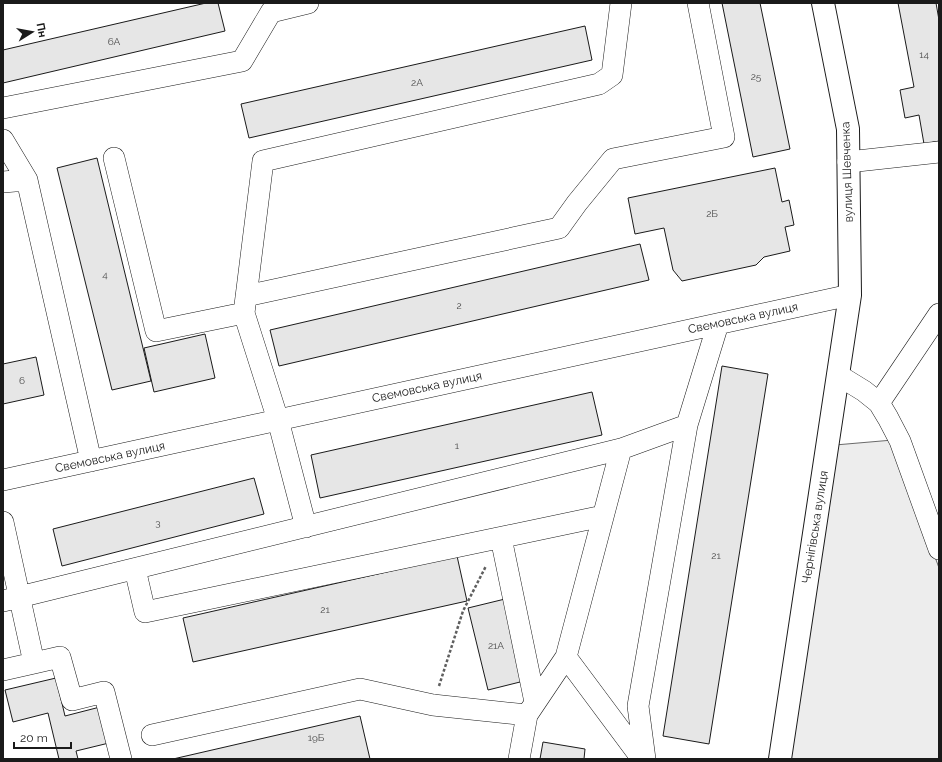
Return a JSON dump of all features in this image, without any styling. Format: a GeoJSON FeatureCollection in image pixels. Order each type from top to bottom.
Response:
{"type":"FeatureCollection","features":[{"type":"Feature","properties":{"kind":"main road","name":"вулиця Шевченка"},"geometry":{"type":"LineString","coordinates":[[823,3],[848,129],[850,295]]}},
{"type":"Feature","properties":{"kind":"main road","name":"Чернігівська вулиця"},"geometry":{"type":"LineString","coordinates":[[780,759],[850,295]]}},
{"type":"Feature","properties":{"kind":"street"},"geometry":{"type":"LineString","coordinates":[[3,108],[242,61],[270,12],[308,3]]}},
{"type":"Feature","properties":{"kind":"street"},"geometry":{"type":"LineString","coordinates":[[306,527],[278,420],[245,305],[263,161],[599,84],[612,75],[621,3]]}},
{"type":"Feature","properties":{"kind":"street"},"geometry":{"type":"LineString","coordinates":[[114,158],[156,331],[245,305],[559,228],[577,203],[613,159],[724,137],[698,3]]}},
{"type":"Feature","properties":{"kind":"street"},"geometry":{"type":"LineString","coordinates":[[3,140],[27,180],[91,461]]}},
{"type":"Feature","properties":{"kind":"street"},"geometry":{"type":"LineString","coordinates":[[848,162],[939,152]]}},
{"type":"Feature","properties":{"kind":"street"},"geometry":{"type":"LineString","coordinates":[[3,182],[27,180]]}},
{"type":"Feature","properties":{"kind":"street","name":"Свемовська вулиця"},"geometry":{"type":"LineString","coordinates":[[3,480],[850,295]]}},
{"type":"Feature","properties":{"kind":"street"},"geometry":{"type":"LineString","coordinates":[[879,403],[939,314]]}},
{"type":"Feature","properties":{"kind":"street"},"geometry":{"type":"LineString","coordinates":[[643,759],[638,706],[687,424],[718,324]]}},
{"type":"Feature","properties":{"kind":"street"},"geometry":{"type":"LineString","coordinates":[[838,375],[864,391],[879,403],[900,441],[939,549]]}},
{"type":"Feature","properties":{"kind":"street"},"geometry":{"type":"LineString","coordinates":[[11,600],[621,449],[687,424]]}},
{"type":"Feature","properties":{"kind":"street"},"geometry":{"type":"LineString","coordinates":[[519,759],[531,708],[566,656],[621,449]]}},
{"type":"Feature","properties":{"kind":"street"},"geometry":{"type":"LineString","coordinates":[[135,569],[145,612],[603,516]]}},
{"type":"Feature","properties":{"kind":"street"},"geometry":{"type":"LineString","coordinates":[[3,522],[11,600],[34,663]]}},
{"type":"Feature","properties":{"kind":"street"},"geometry":{"type":"LineString","coordinates":[[501,538],[531,708]]}},
{"type":"Feature","properties":{"kind":"street"},"geometry":{"type":"LineString","coordinates":[[566,656],[643,759]]}},
{"type":"Feature","properties":{"kind":"street"},"geometry":{"type":"LineString","coordinates":[[3,670],[60,657],[72,700],[104,692],[121,759]]}},
{"type":"Feature","properties":{"kind":"street"},"geometry":{"type":"LineString","coordinates":[[152,735],[360,689],[433,705],[531,708]]}},
{"type":"Feature","properties":{"kind":"path"},"geometry":{"type":"LineString","coordinates":[[433,705],[463,611],[501,538]]}},
{"type":"Feature","properties":{"kind":"shaded area"},"geometry":{"type":"Polygon","coordinates":[[[893,440],[939,568],[939,759],[787,759],[835,445],[893,440]]]}},
{"type":"Feature","properties":{"kind":"building"},"geometry":{"type":"Polygon","coordinates":[[[206,3],[218,3],[225,31],[3,83],[3,50],[206,3]]]}},
{"type":"Feature","properties":{"kind":"building"},"geometry":{"type":"Polygon","coordinates":[[[722,3],[760,3],[790,149],[753,157],[722,3]]]}},
{"type":"Feature","properties":{"kind":"building"},"geometry":{"type":"Polygon","coordinates":[[[898,3],[936,3],[939,20],[939,141],[924,144],[919,115],[905,118],[900,90],[914,87],[898,3]]]}},
{"type":"Feature","properties":{"kind":"building"},"geometry":{"type":"Polygon","coordinates":[[[585,26],[592,60],[249,138],[241,104],[585,26]]]}},
{"type":"Feature","properties":{"kind":"building"},"geometry":{"type":"Polygon","coordinates":[[[97,158],[151,381],[112,390],[57,168],[97,158]]]}},
{"type":"Feature","properties":{"kind":"building"},"geometry":{"type":"Polygon","coordinates":[[[775,168],[782,202],[789,200],[794,225],[785,227],[790,251],[764,257],[756,265],[682,281],[673,270],[664,228],[635,234],[628,198],[775,168]]]}},
{"type":"Feature","properties":{"kind":"building"},"geometry":{"type":"Polygon","coordinates":[[[640,244],[649,280],[279,366],[270,330],[640,244]]]}},
{"type":"Feature","properties":{"kind":"building"},"geometry":{"type":"Polygon","coordinates":[[[205,334],[215,378],[154,392],[144,348],[205,334]]]}},
{"type":"Feature","properties":{"kind":"building"},"geometry":{"type":"Polygon","coordinates":[[[36,357],[44,395],[3,404],[3,364],[36,357]]]}},
{"type":"Feature","properties":{"kind":"building"},"geometry":{"type":"Polygon","coordinates":[[[722,366],[768,374],[709,744],[663,736],[722,366]]]}},
{"type":"Feature","properties":{"kind":"building"},"geometry":{"type":"Polygon","coordinates":[[[592,392],[602,435],[320,498],[311,455],[592,392]]]}},
{"type":"Feature","properties":{"kind":"building"},"geometry":{"type":"Polygon","coordinates":[[[254,478],[264,514],[62,566],[53,529],[254,478]]]}},
{"type":"Feature","properties":{"kind":"building"},"geometry":{"type":"Polygon","coordinates":[[[457,556],[467,601],[193,662],[183,618],[457,556]]]}},
{"type":"Feature","properties":{"kind":"building"},"geometry":{"type":"Polygon","coordinates":[[[505,599],[524,681],[488,690],[468,608],[505,599]]]}},
{"type":"Feature","properties":{"kind":"building"},"geometry":{"type":"Polygon","coordinates":[[[56,678],[65,716],[100,707],[109,743],[76,751],[78,759],[59,759],[48,713],[13,722],[5,690],[56,678]]]}},
{"type":"Feature","properties":{"kind":"building"},"geometry":{"type":"Polygon","coordinates":[[[360,716],[370,759],[173,759],[360,716]]]}},
{"type":"Feature","properties":{"kind":"building"},"geometry":{"type":"Polygon","coordinates":[[[543,742],[585,749],[584,759],[540,759],[543,742]]]}}]}
